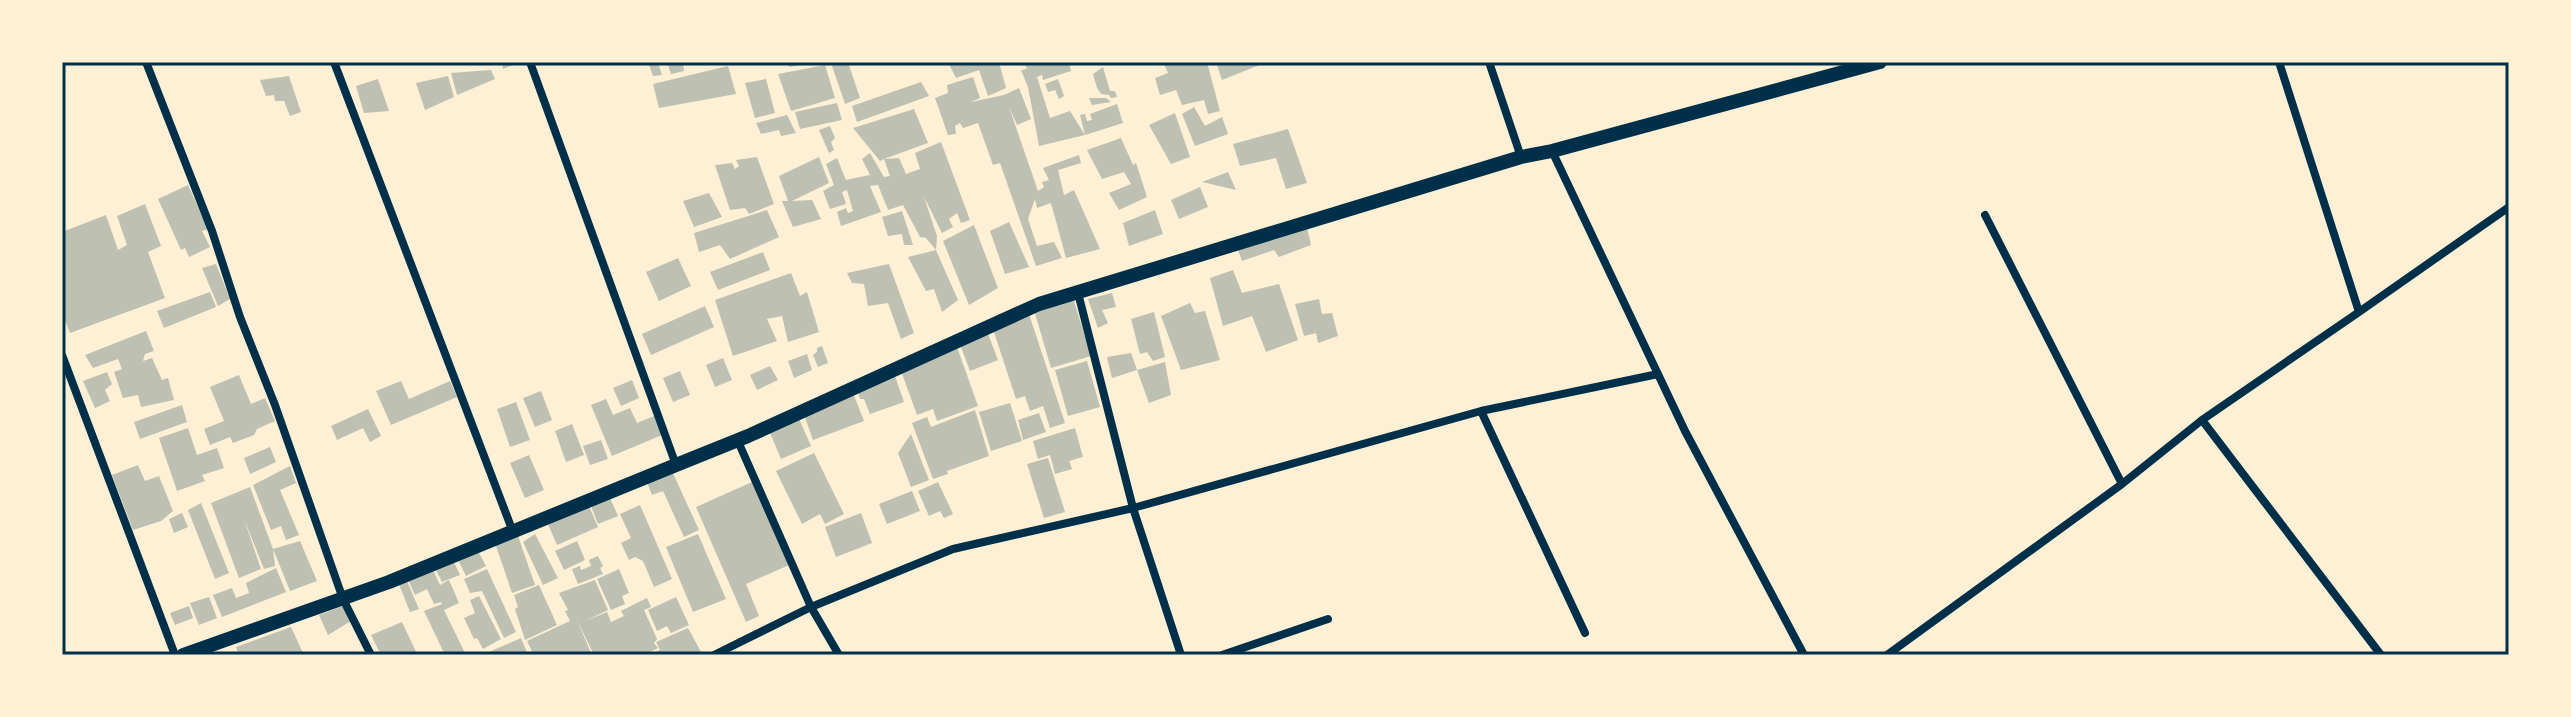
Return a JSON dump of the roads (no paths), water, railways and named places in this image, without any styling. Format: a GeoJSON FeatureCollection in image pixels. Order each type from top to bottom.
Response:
{"type":"FeatureCollection","features":[{"type":"Feature","properties":{"kind":"street"},"geometry":{"type":"LineString","coordinates":[[146,62],[212,231],[240,317],[275,405],[343,599],[371,655]]}},
{"type":"Feature","properties":{"kind":"street"},"geometry":{"type":"LineString","coordinates":[[334,62],[513,532]]}},
{"type":"Feature","properties":{"kind":"street"},"geometry":{"type":"LineString","coordinates":[[530,62],[676,465]]}},
{"type":"Feature","properties":{"kind":"street"},"geometry":{"type":"LineString","coordinates":[[1489,62],[1521,157]]}},
{"type":"Feature","properties":{"kind":"street"},"geometry":{"type":"LineString","coordinates":[[183,655],[343,599],[513,532],[737,439],[1039,304],[1521,157],[1880,62]]}},
{"type":"Feature","properties":{"kind":"street"},"geometry":{"type":"LineString","coordinates":[[2279,62],[2359,312]]}},
{"type":"Feature","properties":{"kind":"street"},"geometry":{"type":"LineString","coordinates":[[1552,151],[1685,431],[1804,655]]}},
{"type":"Feature","properties":{"kind":"street"},"geometry":{"type":"LineString","coordinates":[[1887,655],[2122,484],[2202,420],[2509,207]]}},
{"type":"Feature","properties":{"kind":"street"},"geometry":{"type":"LineString","coordinates":[[1985,215],[2122,484]]}},
{"type":"Feature","properties":{"kind":"street"},"geometry":{"type":"LineString","coordinates":[[1078,293],[1133,508],[1181,655]]}},
{"type":"Feature","properties":{"kind":"street"},"geometry":{"type":"LineString","coordinates":[[62,355],[175,655]]}},
{"type":"Feature","properties":{"kind":"street"},"geometry":{"type":"LineString","coordinates":[[714,655],[811,607],[953,549],[1133,508],[1481,411],[1658,374]]}},
{"type":"Feature","properties":{"kind":"street"},"geometry":{"type":"LineString","coordinates":[[1481,411],[1585,633]]}},
{"type":"Feature","properties":{"kind":"street"},"geometry":{"type":"LineString","coordinates":[[2202,420],[2381,655]]}},
{"type":"Feature","properties":{"kind":"street"},"geometry":{"type":"LineString","coordinates":[[737,439],[811,607],[839,655]]}},
{"type":"Feature","properties":{"kind":"street"},"geometry":{"type":"LineString","coordinates":[[1222,655],[1328,619]]}}]}
